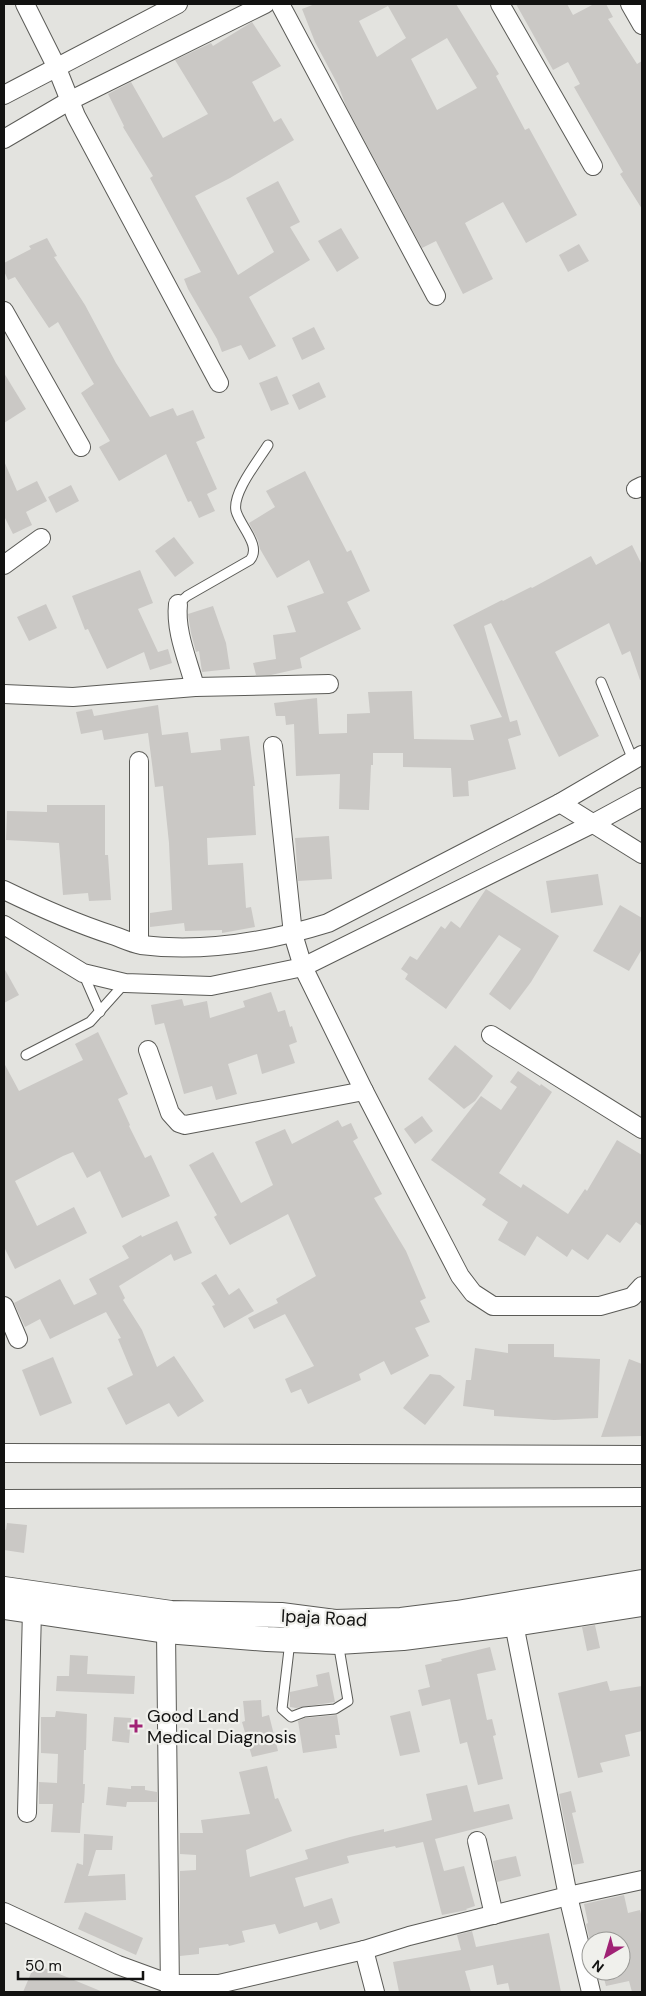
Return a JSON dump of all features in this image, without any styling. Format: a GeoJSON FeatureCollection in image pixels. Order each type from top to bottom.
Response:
{"type":"FeatureCollection","features":[{"type":"Feature","properties":{"kind":"main road","name":"Ipaja Road"},"geometry":{"type":"LineString","coordinates":[[4,1588],[171,1613],[281,1615],[335,1622],[401,1620],[457,1613],[642,1582]]}},
{"type":"Feature","properties":{"kind":"main road","name":"Ipaja Road"},"geometry":{"type":"LineString","coordinates":[[4,1607],[166,1631],[338,1642],[403,1638],[514,1624],[642,1604]]}},
{"type":"Feature","properties":{"kind":"street"},"geometry":{"type":"LineString","coordinates":[[25,4],[56,66],[69,101],[220,383]]}},
{"type":"Feature","properties":{"kind":"street"},"geometry":{"type":"LineString","coordinates":[[4,94],[178,4]]}},
{"type":"Feature","properties":{"kind":"street"},"geometry":{"type":"LineString","coordinates":[[4,139],[69,101],[265,4]]}},
{"type":"Feature","properties":{"kind":"street"},"geometry":{"type":"LineString","coordinates":[[280,4],[436,296]]}},
{"type":"Feature","properties":{"kind":"street"},"geometry":{"type":"LineString","coordinates":[[500,4],[593,166]]}},
{"type":"Feature","properties":{"kind":"street"},"geometry":{"type":"LineString","coordinates":[[630,4],[642,25]]}},
{"type":"Feature","properties":{"kind":"street"},"geometry":{"type":"LineString","coordinates":[[4,310],[81,447]]}},
{"type":"Feature","properties":{"kind":"street"},"geometry":{"type":"LineString","coordinates":[[4,565],[41,538]]}},
{"type":"Feature","properties":{"kind":"street"},"geometry":{"type":"LineString","coordinates":[[178,604],[179,631],[195,687]]}},
{"type":"Feature","properties":{"kind":"street"},"geometry":{"type":"LineString","coordinates":[[4,694],[73,697],[195,687],[328,684]]}},
{"type":"Feature","properties":{"kind":"street"},"geometry":{"type":"LineString","coordinates":[[273,746],[293,934],[304,967],[364,1091],[460,1276],[473,1293],[493,1306],[600,1306],[632,1297],[642,1286]]}},
{"type":"Feature","properties":{"kind":"street"},"geometry":{"type":"LineString","coordinates":[[4,890],[83,925],[139,944],[194,948],[249,943],[293,934],[328,923],[560,802],[638,757]]}},
{"type":"Feature","properties":{"kind":"street"},"geometry":{"type":"LineString","coordinates":[[139,761],[139,944]]}},
{"type":"Feature","properties":{"kind":"street"},"geometry":{"type":"LineString","coordinates":[[4,924],[83,973],[126,983],[211,986],[304,967],[594,824],[642,797]]}},
{"type":"Feature","properties":{"kind":"street"},"geometry":{"type":"LineString","coordinates":[[560,802],[642,854]]}},
{"type":"Feature","properties":{"kind":"street"},"geometry":{"type":"LineString","coordinates":[[491,1036],[642,1129]]}},
{"type":"Feature","properties":{"kind":"street"},"geometry":{"type":"LineString","coordinates":[[148,1050],[170,1113],[179,1123],[185,1125],[364,1091]]}},
{"type":"Feature","properties":{"kind":"street"},"geometry":{"type":"LineString","coordinates":[[4,1306],[18,1339]]}},
{"type":"Feature","properties":{"kind":"street"},"geometry":{"type":"LineString","coordinates":[[4,1453],[642,1454]]}},
{"type":"Feature","properties":{"kind":"street"},"geometry":{"type":"LineString","coordinates":[[4,1499],[642,1497]]}},
{"type":"Feature","properties":{"kind":"street"},"geometry":{"type":"LineString","coordinates":[[27,1813],[32,1610]]}},
{"type":"Feature","properties":{"kind":"street"},"geometry":{"type":"LineString","coordinates":[[514,1624],[568,1896],[591,1992]]}},
{"type":"Feature","properties":{"kind":"street"},"geometry":{"type":"LineString","coordinates":[[166,1631],[170,1988]]}},
{"type":"Feature","properties":{"kind":"street"},"geometry":{"type":"LineString","coordinates":[[477,1842],[494,1914]]}},
{"type":"Feature","properties":{"kind":"street"},"geometry":{"type":"LineString","coordinates":[[4,1912],[170,1988],[219,1984],[364,1950],[494,1914],[642,1880]]}},
{"type":"Feature","properties":{"kind":"street"},"geometry":{"type":"LineString","coordinates":[[364,1950],[375,1992]]}},
{"type":"Feature","properties":{"kind":"lane"},"geometry":{"type":"LineString","coordinates":[[178,604],[187,596],[250,560],[253,556],[255,548],[236,511],[236,501],[239,490],[268,445]]}},
{"type":"Feature","properties":{"kind":"lane"},"geometry":{"type":"LineString","coordinates":[[601,682],[638,757]]}},
{"type":"Feature","properties":{"kind":"lane"},"geometry":{"type":"LineString","coordinates":[[83,973],[100,1012]]}},
{"type":"Feature","properties":{"kind":"lane"},"geometry":{"type":"LineString","coordinates":[[26,1055],[90,1022],[126,983]]}},
{"type":"Feature","properties":{"kind":"lane"},"geometry":{"type":"LineString","coordinates":[[290,1640],[282,1709],[291,1717],[304,1712],[335,1709],[348,1701],[338,1642]]}},
{"type":"Feature","properties":{"kind":"building"},"geometry":{"type":"Polygon","coordinates":[[[315,4],[456,4],[499,74],[496,76],[525,130],[529,128],[577,215],[526,243],[503,202],[465,223],[493,279],[463,294],[436,241],[422,248],[346,106],[338,85],[315,42],[302,9],[315,4]],[[388,6],[359,21],[377,57],[406,38],[388,6]],[[447,38],[411,59],[437,110],[477,88],[447,38]]]}},
{"type":"Feature","properties":{"kind":"building"},"geometry":{"type":"Polygon","coordinates":[[[516,4],[567,4],[573,15],[594,4],[606,4],[613,17],[608,19],[637,64],[642,61],[642,209],[620,174],[623,172],[574,87],[580,84],[568,62],[553,70],[516,4]]]}},
{"type":"Feature","properties":{"kind":"building"},"geometry":{"type":"Polygon","coordinates":[[[252,22],[281,66],[252,82],[274,122],[281,118],[294,140],[230,178],[195,196],[238,275],[274,252],[246,198],[278,181],[300,222],[290,227],[310,260],[249,297],[276,346],[249,360],[241,345],[222,352],[217,339],[188,289],[184,279],[201,272],[150,178],[153,176],[123,127],[108,94],[131,82],[163,138],[208,114],[175,60],[211,43],[213,46],[252,22]]]}},
{"type":"Feature","properties":{"kind":"building"},"geometry":{"type":"Polygon","coordinates":[[[341,228],[359,258],[337,272],[318,241],[341,228]]]}},
{"type":"Feature","properties":{"kind":"building"},"geometry":{"type":"Polygon","coordinates":[[[47,238],[57,256],[54,257],[85,305],[116,363],[150,417],[173,408],[177,416],[193,410],[205,438],[196,442],[217,489],[207,494],[215,511],[199,518],[191,501],[188,502],[166,454],[119,481],[99,447],[110,441],[81,393],[94,384],[58,322],[49,328],[15,277],[8,280],[4,271],[4,263],[31,249],[29,246],[47,238]]]}},
{"type":"Feature","properties":{"kind":"building"},"geometry":{"type":"Polygon","coordinates":[[[579,244],[589,261],[568,272],[559,255],[579,244]]]}},
{"type":"Feature","properties":{"kind":"building"},"geometry":{"type":"Polygon","coordinates":[[[314,327],[325,349],[302,360],[292,338],[314,327]]]}},
{"type":"Feature","properties":{"kind":"building"},"geometry":{"type":"Polygon","coordinates":[[[4,373],[26,409],[4,423],[4,373]]]}},
{"type":"Feature","properties":{"kind":"building"},"geometry":{"type":"Polygon","coordinates":[[[277,376],[289,404],[271,411],[259,383],[277,376]]]}},
{"type":"Feature","properties":{"kind":"building"},"geometry":{"type":"Polygon","coordinates":[[[319,382],[326,397],[299,410],[292,395],[319,382]]]}},
{"type":"Feature","properties":{"kind":"building"},"geometry":{"type":"Polygon","coordinates":[[[4,461],[17,491],[37,481],[47,501],[26,512],[32,525],[13,534],[4,516],[4,461]]]}},
{"type":"Feature","properties":{"kind":"building"},"geometry":{"type":"Polygon","coordinates":[[[305,471],[347,552],[351,550],[370,591],[347,602],[361,629],[300,658],[302,668],[271,675],[256,675],[253,663],[276,659],[273,635],[296,632],[287,606],[324,593],[309,560],[277,578],[260,549],[258,540],[249,523],[275,507],[266,491],[305,471]]]}},
{"type":"Feature","properties":{"kind":"building"},"geometry":{"type":"Polygon","coordinates":[[[71,485],[79,501],[56,513],[48,497],[71,485]]]}},
{"type":"Feature","properties":{"kind":"building"},"geometry":{"type":"Polygon","coordinates":[[[174,537],[194,563],[175,577],[155,551],[174,537]]]}},
{"type":"Feature","properties":{"kind":"building"},"geometry":{"type":"Polygon","coordinates":[[[632,545],[642,565],[642,680],[640,680],[630,651],[622,655],[609,623],[555,652],[599,736],[559,757],[491,623],[484,626],[510,722],[517,720],[521,735],[508,739],[516,769],[468,781],[469,796],[453,797],[451,768],[403,767],[403,753],[373,753],[369,810],[339,809],[340,774],[296,776],[294,724],[286,725],[285,716],[276,716],[274,703],[317,698],[319,734],[347,733],[347,714],[370,713],[368,692],[412,691],[414,739],[474,740],[470,725],[502,717],[453,625],[502,600],[532,588],[591,556],[596,565],[632,545]]]}},
{"type":"Feature","properties":{"kind":"building"},"geometry":{"type":"Polygon","coordinates":[[[140,570],[153,603],[138,609],[158,652],[168,649],[172,663],[150,670],[144,652],[107,669],[88,629],[85,630],[72,596],[140,570]]]}},
{"type":"Feature","properties":{"kind":"building"},"geometry":{"type":"Polygon","coordinates":[[[46,604],[57,628],[29,641],[17,617],[46,604]]]}},
{"type":"Feature","properties":{"kind":"building"},"geometry":{"type":"Polygon","coordinates":[[[213,606],[226,643],[230,669],[202,672],[199,651],[196,652],[188,614],[213,606]]]}},
{"type":"Feature","properties":{"kind":"building"},"geometry":{"type":"Polygon","coordinates":[[[158,705],[162,735],[188,732],[191,753],[221,750],[220,739],[249,736],[255,786],[253,786],[256,835],[207,838],[208,865],[243,863],[246,908],[251,907],[255,927],[222,933],[222,930],[185,931],[184,923],[150,927],[150,913],[172,910],[169,843],[163,786],[155,787],[148,733],[104,740],[102,730],[81,734],[76,712],[92,709],[94,716],[158,705]]]}},
{"type":"Feature","properties":{"kind":"building"},"geometry":{"type":"Polygon","coordinates":[[[47,805],[105,805],[105,855],[108,855],[111,900],[89,901],[88,893],[63,895],[59,843],[6,840],[7,811],[47,812],[47,805]]]}},
{"type":"Feature","properties":{"kind":"building"},"geometry":{"type":"Polygon","coordinates":[[[329,836],[332,879],[298,881],[295,838],[329,836]]]}},
{"type":"Feature","properties":{"kind":"building"},"geometry":{"type":"Polygon","coordinates":[[[598,874],[603,905],[551,913],[546,881],[598,874]]]}},
{"type":"Feature","properties":{"kind":"building"},"geometry":{"type":"Polygon","coordinates":[[[486,889],[559,936],[531,982],[510,1010],[489,994],[521,949],[499,935],[446,1009],[405,979],[408,974],[401,969],[410,956],[417,960],[441,926],[445,929],[451,921],[460,928],[486,889]]]}},
{"type":"Feature","properties":{"kind":"building"},"geometry":{"type":"Polygon","coordinates":[[[620,905],[642,918],[642,949],[629,971],[593,951],[620,905]]]}},
{"type":"Feature","properties":{"kind":"building"},"geometry":{"type":"Polygon","coordinates":[[[4,968],[19,995],[4,1003],[4,968]]]}},
{"type":"Feature","properties":{"kind":"building"},"geometry":{"type":"Polygon","coordinates":[[[271,992],[278,1012],[285,1010],[290,1027],[292,1026],[297,1042],[289,1045],[295,1063],[262,1074],[257,1054],[228,1064],[237,1094],[216,1100],[212,1086],[184,1094],[164,1023],[155,1025],[151,1005],[182,999],[184,1006],[207,1001],[210,1018],[245,1007],[243,1001],[271,992]]]}},
{"type":"Feature","properties":{"kind":"building"},"geometry":{"type":"Polygon","coordinates":[[[98,1032],[128,1094],[118,1099],[129,1126],[145,1158],[151,1155],[170,1196],[122,1218],[100,1171],[87,1178],[73,1152],[63,1156],[15,1181],[37,1226],[74,1207],[87,1233],[15,1269],[4,1247],[4,1063],[19,1091],[83,1060],[75,1044],[98,1032]]]}},
{"type":"Feature","properties":{"kind":"building"},"geometry":{"type":"Polygon","coordinates":[[[455,1045],[493,1076],[475,1101],[464,1109],[428,1079],[455,1045]]]}},
{"type":"Feature","properties":{"kind":"building"},"geometry":{"type":"Polygon","coordinates":[[[518,1071],[552,1092],[499,1173],[521,1188],[523,1184],[568,1214],[585,1189],[587,1191],[617,1140],[642,1155],[642,1226],[636,1222],[620,1243],[607,1234],[588,1260],[572,1249],[567,1257],[537,1236],[525,1256],[498,1240],[508,1222],[482,1205],[486,1199],[431,1160],[481,1096],[501,1110],[517,1087],[510,1082],[518,1071]]]}},
{"type":"Feature","properties":{"kind":"building"},"geometry":{"type":"Polygon","coordinates":[[[422,1116],[433,1131],[415,1144],[404,1129],[422,1116]]]}},
{"type":"Feature","properties":{"kind":"building"},"geometry":{"type":"Polygon","coordinates":[[[338,1120],[342,1127],[351,1123],[358,1138],[353,1141],[382,1194],[374,1198],[406,1251],[426,1298],[420,1301],[430,1322],[415,1328],[429,1356],[391,1375],[384,1361],[359,1374],[361,1380],[308,1404],[301,1389],[291,1393],[285,1379],[314,1366],[285,1314],[254,1329],[248,1318],[278,1303],[276,1299],[316,1276],[288,1214],[230,1245],[214,1217],[217,1215],[189,1165],[213,1152],[241,1203],[273,1185],[255,1142],[285,1129],[292,1144],[338,1120]]]}},
{"type":"Feature","properties":{"kind":"building"},"geometry":{"type":"Polygon","coordinates":[[[177,1221],[192,1253],[174,1261],[171,1254],[119,1286],[125,1298],[123,1300],[142,1330],[157,1367],[174,1356],[204,1401],[178,1417],[169,1403],[126,1425],[107,1388],[133,1375],[118,1339],[121,1338],[106,1312],[50,1339],[40,1319],[25,1327],[14,1303],[60,1279],[74,1305],[97,1294],[89,1279],[129,1258],[122,1246],[141,1235],[142,1237],[177,1221]]]}},
{"type":"Feature","properties":{"kind":"building"},"geometry":{"type":"Polygon","coordinates":[[[216,1274],[229,1295],[239,1288],[254,1311],[224,1328],[212,1306],[215,1305],[201,1283],[216,1274]]]}},
{"type":"Feature","properties":{"kind":"building"},"geometry":{"type":"Polygon","coordinates":[[[508,1344],[554,1344],[554,1357],[600,1359],[598,1418],[554,1420],[494,1416],[494,1410],[463,1406],[466,1380],[471,1380],[475,1348],[508,1353],[508,1344]]]}},
{"type":"Feature","properties":{"kind":"building"},"geometry":{"type":"Polygon","coordinates":[[[53,1357],[72,1403],[40,1416],[22,1370],[53,1357]]]}},
{"type":"Feature","properties":{"kind":"building"},"geometry":{"type":"Polygon","coordinates":[[[629,1359],[642,1364],[642,1436],[601,1437],[629,1359]]]}},
{"type":"Feature","properties":{"kind":"building"},"geometry":{"type":"Polygon","coordinates":[[[430,1374],[440,1375],[455,1387],[425,1425],[403,1408],[430,1374]]]}},
{"type":"Feature","properties":{"kind":"building"},"geometry":{"type":"Polygon","coordinates":[[[7,1523],[27,1525],[24,1553],[4,1550],[4,1529],[6,1530],[7,1523]]]}},
{"type":"Feature","properties":{"kind":"building"},"geometry":{"type":"Polygon","coordinates":[[[595,1625],[600,1648],[587,1651],[582,1627],[595,1625]]]}},
{"type":"Feature","properties":{"kind":"building"},"geometry":{"type":"Polygon","coordinates":[[[490,1647],[496,1670],[477,1674],[487,1720],[492,1719],[496,1735],[493,1736],[503,1779],[478,1785],[467,1742],[460,1744],[450,1699],[422,1706],[418,1690],[430,1687],[425,1665],[442,1661],[441,1659],[490,1647]]]}},
{"type":"Feature","properties":{"kind":"building"},"geometry":{"type":"Polygon","coordinates":[[[70,1655],[88,1656],[87,1674],[135,1676],[134,1694],[56,1691],[57,1676],[69,1676],[70,1655]]]}},
{"type":"Feature","properties":{"kind":"building"},"geometry":{"type":"Polygon","coordinates":[[[329,1672],[335,1702],[296,1708],[290,1707],[290,1692],[318,1686],[316,1675],[329,1672]]]}},
{"type":"Feature","properties":{"kind":"building"},"geometry":{"type":"Polygon","coordinates":[[[607,1681],[610,1691],[642,1686],[642,1731],[625,1735],[630,1756],[600,1763],[603,1772],[578,1778],[558,1693],[607,1681]]]}},
{"type":"Feature","properties":{"kind":"building"},"geometry":{"type":"Polygon","coordinates":[[[261,1700],[262,1717],[269,1715],[278,1751],[252,1757],[242,1722],[245,1721],[243,1701],[261,1700]]]}},
{"type":"Feature","properties":{"kind":"building"},"geometry":{"type":"Polygon","coordinates":[[[56,1711],[87,1714],[86,1750],[84,1750],[84,1803],[82,1803],[80,1833],[51,1832],[53,1804],[39,1804],[39,1782],[57,1783],[58,1754],[41,1753],[41,1717],[55,1717],[56,1711]]]}},
{"type":"Feature","properties":{"kind":"building"},"geometry":{"type":"Polygon","coordinates":[[[410,1711],[420,1752],[400,1756],[390,1716],[410,1711]]]}},
{"type":"Feature","properties":{"kind":"building"},"geometry":{"type":"Polygon","coordinates":[[[337,1715],[340,1735],[335,1735],[337,1748],[303,1753],[298,1721],[305,1718],[337,1715]]]}},
{"type":"Feature","properties":{"kind":"building"},"geometry":{"type":"Polygon","coordinates":[[[114,1717],[131,1718],[129,1743],[112,1741],[114,1717]]]}},
{"type":"Feature","properties":{"kind":"building"},"geometry":{"type":"Polygon","coordinates":[[[267,1766],[275,1799],[278,1798],[292,1831],[246,1850],[250,1877],[308,1859],[305,1850],[350,1837],[384,1829],[384,1832],[432,1820],[426,1794],[467,1785],[474,1812],[509,1804],[513,1819],[435,1839],[444,1871],[464,1866],[475,1906],[467,1910],[442,1915],[423,1842],[396,1848],[395,1846],[347,1856],[349,1863],[295,1878],[304,1907],[332,1898],[340,1923],[320,1930],[317,1922],[279,1934],[275,1924],[242,1931],[245,1942],[229,1946],[228,1944],[199,1948],[199,1954],[180,1956],[180,1871],[196,1870],[196,1855],[180,1854],[180,1833],[203,1833],[201,1820],[250,1814],[239,1772],[267,1766]]]}},
{"type":"Feature","properties":{"kind":"building"},"geometry":{"type":"Polygon","coordinates":[[[131,1786],[145,1786],[145,1790],[157,1792],[157,1802],[127,1802],[126,1807],[106,1805],[108,1787],[131,1789],[131,1786]]]}},
{"type":"Feature","properties":{"kind":"building"},"geometry":{"type":"Polygon","coordinates":[[[571,1791],[576,1812],[572,1813],[584,1863],[573,1865],[559,1794],[571,1791]]]}},
{"type":"Feature","properties":{"kind":"building"},"geometry":{"type":"Polygon","coordinates":[[[84,1834],[113,1836],[112,1850],[96,1850],[88,1876],[125,1874],[126,1900],[64,1903],[77,1863],[83,1865],[84,1834]]]}},
{"type":"Feature","properties":{"kind":"building"},"geometry":{"type":"Polygon","coordinates":[[[516,1856],[521,1876],[497,1882],[493,1861],[516,1856]]]}},
{"type":"Feature","properties":{"kind":"building"},"geometry":{"type":"Polygon","coordinates":[[[624,1895],[628,1913],[640,1910],[642,1918],[642,1992],[632,1992],[629,1981],[631,1981],[631,1931],[588,1931],[584,1904],[624,1895]]]}},
{"type":"Feature","properties":{"kind":"building"},"geometry":{"type":"Polygon","coordinates":[[[85,1912],[143,1938],[136,1955],[78,1929],[85,1912]]]}},
{"type":"Feature","properties":{"kind":"building"},"geometry":{"type":"Polygon","coordinates":[[[472,1931],[476,1947],[549,1933],[561,1992],[510,1992],[508,1983],[497,1985],[493,1965],[465,1971],[471,1992],[399,1992],[393,1962],[461,1950],[457,1935],[472,1931]]]}},
{"type":"Feature","properties":{"kind":"building"},"geometry":{"type":"Polygon","coordinates":[[[35,1964],[103,1992],[23,1992],[35,1964]]]}},
{"type":"Feature","properties":{"kind":"building"},"geometry":{"type":"Polygon","coordinates":[[[605,1981],[629,1981],[606,1986],[605,1981]]]}},
{"type":"Feature","properties":{"kind":"place","name":"Good Land Medical Diagnosis"},"geometry":{"type":"Point","coordinates":[136,1726]}}]}
